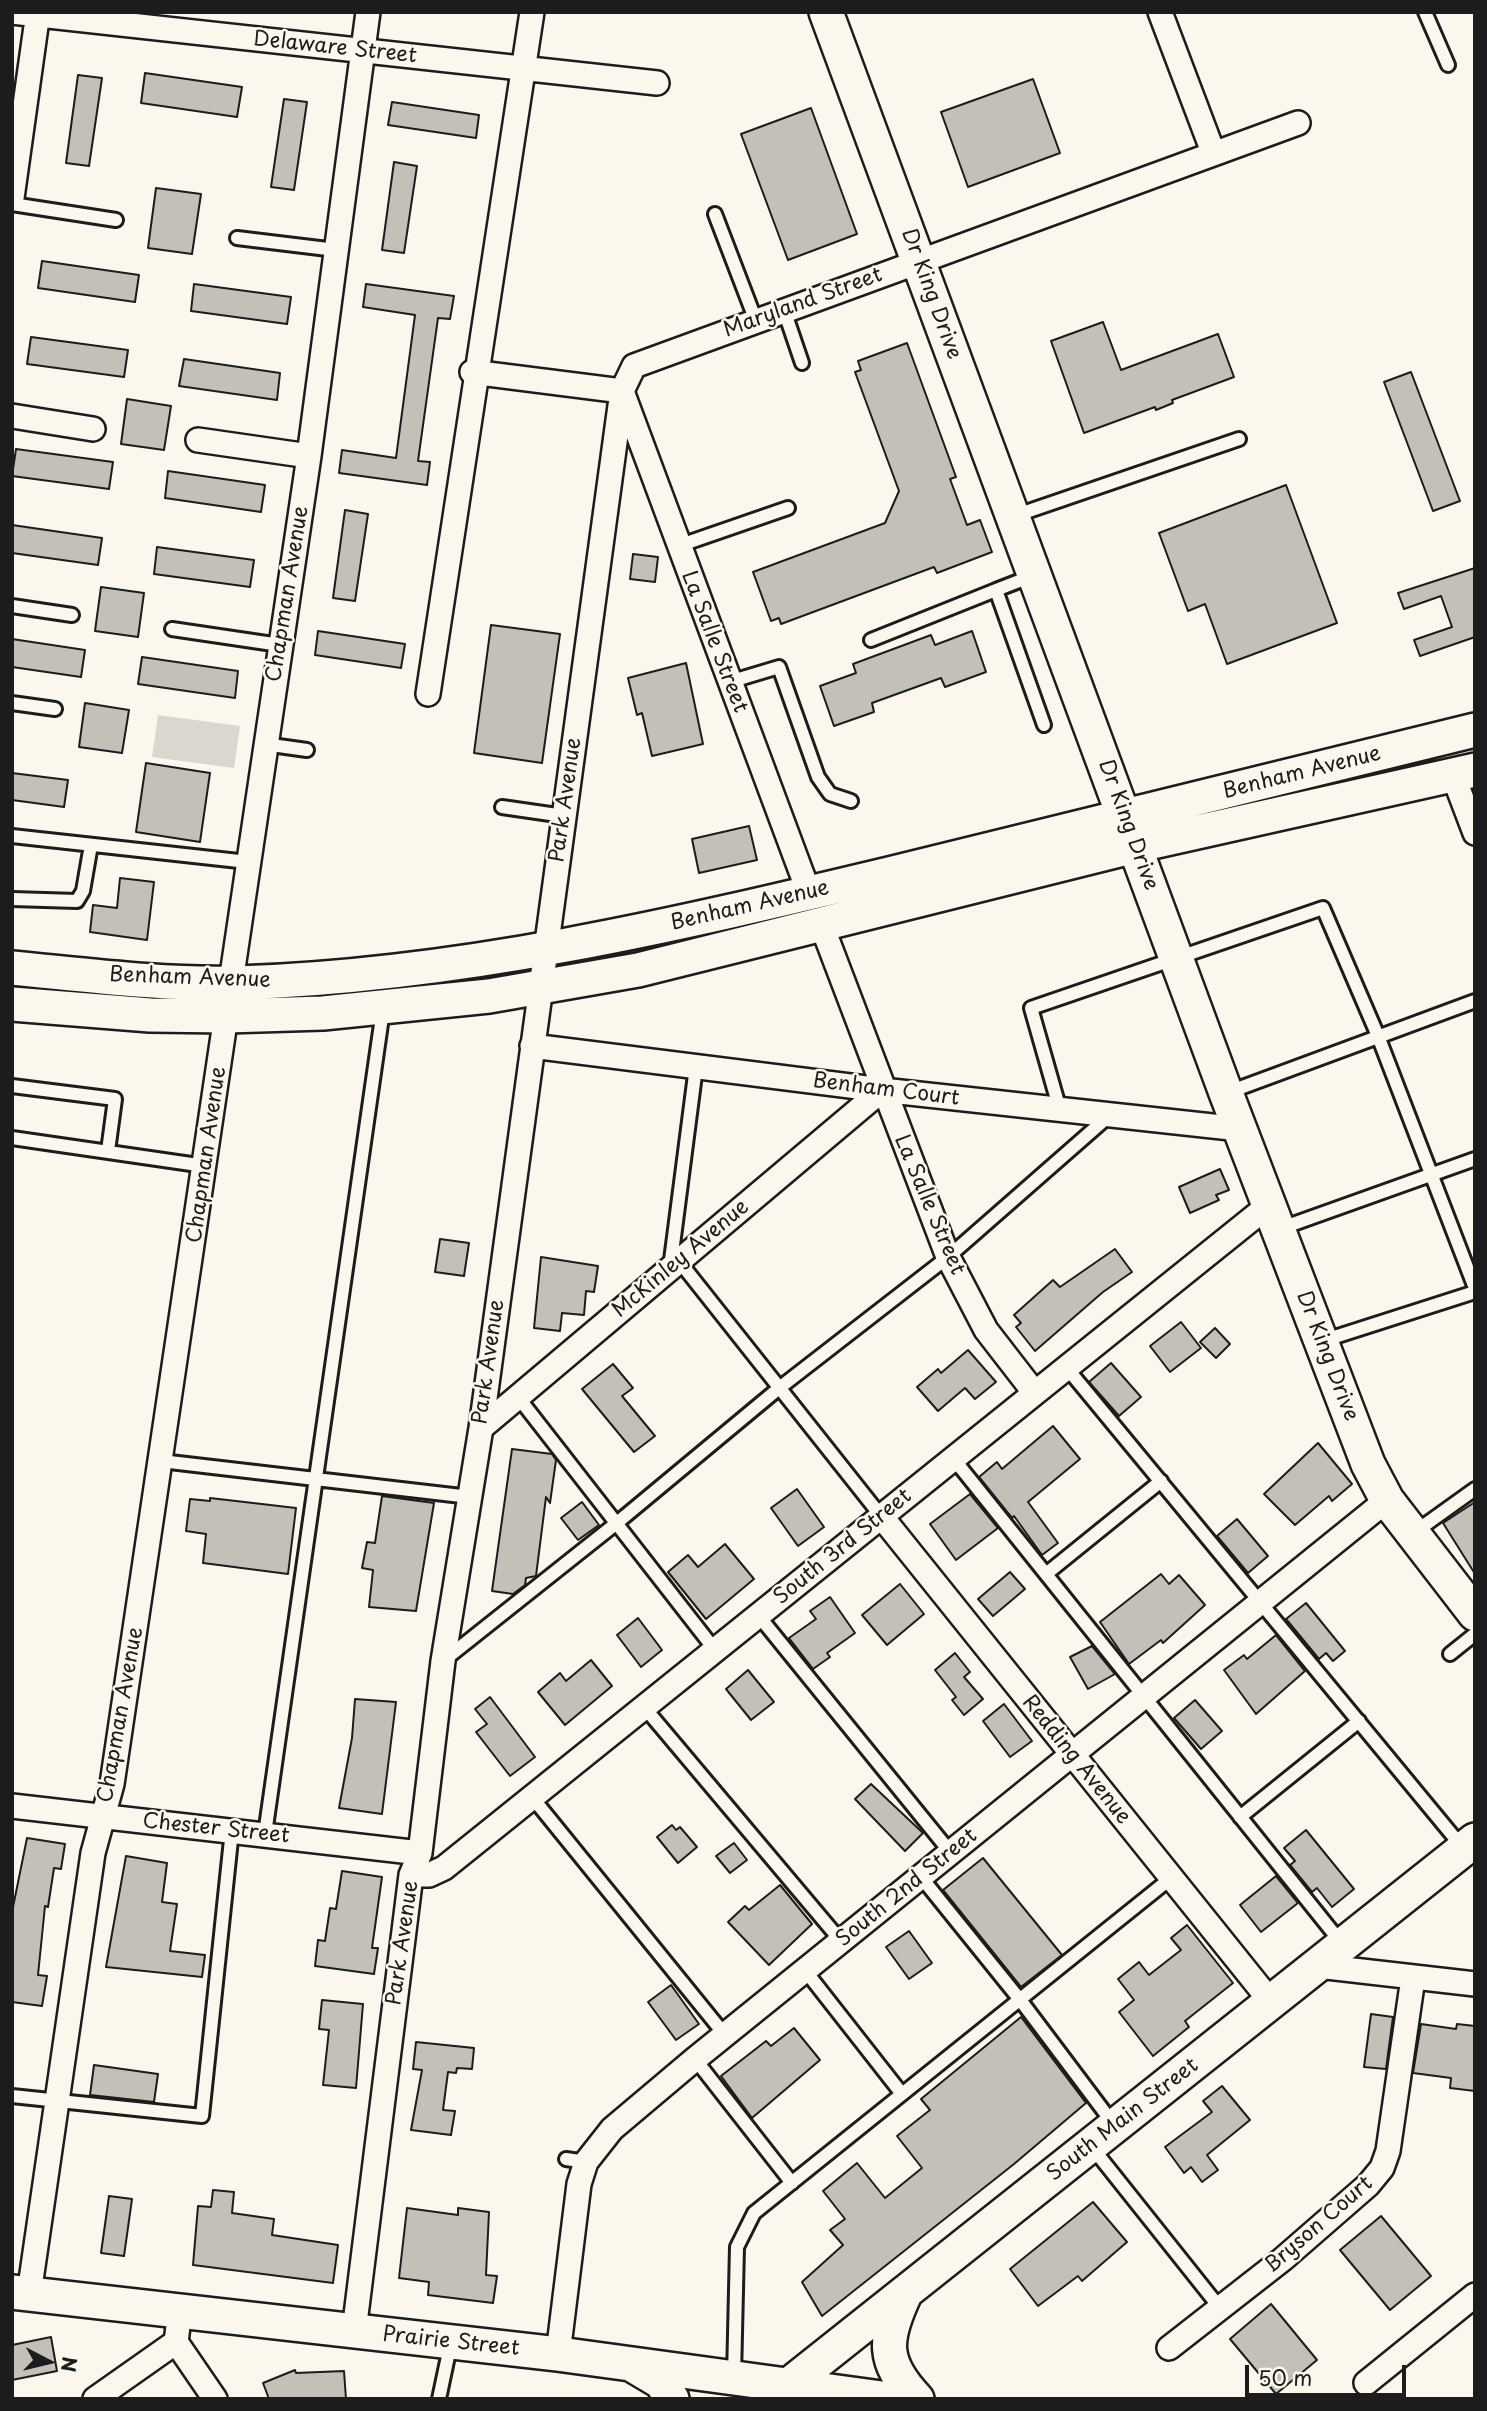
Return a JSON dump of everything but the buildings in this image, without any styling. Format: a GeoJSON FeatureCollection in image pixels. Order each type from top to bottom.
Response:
{"type":"FeatureCollection","features":[{"type":"Feature","properties":{"kind":"main road","name":"Dr King Drive"},"geometry":{"type":"LineString","coordinates":[[826,12],[1226,1093],[1368,1464],[1387,1500],[1475,1615]]}},
{"type":"Feature","properties":{"kind":"main road","name":"Benham Avenue"},"geometry":{"type":"LineString","coordinates":[[12,1004],[150,1015],[227,1016],[383,1008],[541,988],[638,970],[822,926],[1475,730]]}},
{"type":"Feature","properties":{"kind":"main road","name":"Benham Avenue"},"geometry":{"type":"LineString","coordinates":[[12,968],[232,983],[403,971],[485,961],[547,947],[617,936],[809,893],[1464,772]]}},
{"type":"Feature","properties":{"kind":"main road","name":"South Main Street"},"geometry":{"type":"LineString","coordinates":[[781,2392],[1469,1844]]}},
{"type":"Feature","properties":{"kind":"main road","name":"Prairie Street"},"geometry":{"type":"LineString","coordinates":[[21,2293],[178,2326],[354,2331],[734,2377],[781,2392],[889,2399]]}},
{"type":"Feature","properties":{"kind":"main road"},"geometry":{"type":"LineString","coordinates":[[906,2293],[888,2341],[891,2361],[900,2381],[917,2399]]}},
{"type":"Feature","properties":{"kind":"main road"},"geometry":{"type":"LineString","coordinates":[[629,2363],[661,2382],[672,2399]]}},
{"type":"Feature","properties":{"kind":"street","name":"Delaware Street"},"geometry":{"type":"LineString","coordinates":[[12,12],[657,83]]}},
{"type":"Feature","properties":{"kind":"street","name":"Chapman Avenue"},"geometry":{"type":"LineString","coordinates":[[21,2293],[58,2102],[93,1853],[112,1784],[232,983],[264,744],[309,456],[368,12]]}},
{"type":"Feature","properties":{"kind":"street"},"geometry":{"type":"LineString","coordinates":[[428,694],[532,12]]}},
{"type":"Feature","properties":{"kind":"street"},"geometry":{"type":"LineString","coordinates":[[1160,12],[1213,152]]}},
{"type":"Feature","properties":{"kind":"street"},"geometry":{"type":"LineString","coordinates":[[12,198],[38,14]]}},
{"type":"Feature","properties":{"kind":"street","name":"Maryland Street"},"geometry":{"type":"LineString","coordinates":[[622,391],[634,366],[1298,123]]}},
{"type":"Feature","properties":{"kind":"street"},"geometry":{"type":"LineString","coordinates":[[475,373],[622,391]]}},
{"type":"Feature","properties":{"kind":"street","name":"La Salle Street"},"geometry":{"type":"LineString","coordinates":[[622,391],[809,893]]}},
{"type":"Feature","properties":{"kind":"street","name":"Park Avenue"},"geometry":{"type":"LineString","coordinates":[[354,2331],[411,1875],[420,1853],[443,1661],[481,1428],[622,391]]}},
{"type":"Feature","properties":{"kind":"street"},"geometry":{"type":"LineString","coordinates":[[12,416],[93,429]]}},
{"type":"Feature","properties":{"kind":"street"},"geometry":{"type":"LineString","coordinates":[[198,440],[309,456]]}},
{"type":"Feature","properties":{"kind":"street"},"geometry":{"type":"LineString","coordinates":[[1464,772],[1475,833]]}},
{"type":"Feature","properties":{"kind":"street","name":"La Salle Street"},"geometry":{"type":"LineString","coordinates":[[822,926],[948,1257],[986,1331],[1034,1392]]}},
{"type":"Feature","properties":{"kind":"street","name":"Benham Court"},"geometry":{"type":"LineString","coordinates":[[532,1046],[883,1090],[1240,1129]]}},
{"type":"Feature","properties":{"kind":"street","name":"McKinley Avenue"},"geometry":{"type":"LineString","coordinates":[[481,1428],[883,1090]]}},
{"type":"Feature","properties":{"kind":"street","name":"South 3rd Street"},"geometry":{"type":"LineString","coordinates":[[411,1875],[429,1875],[444,1868],[1034,1392],[1274,1217]]}},
{"type":"Feature","properties":{"kind":"street","name":"South 2nd Street"},"geometry":{"type":"LineString","coordinates":[[558,2354],[567,2219],[579,2184],[576,2161],[804,1969],[1387,1500]]}},
{"type":"Feature","properties":{"kind":"street","name":"Redding Avenue"},"geometry":{"type":"LineString","coordinates":[[881,1516],[1272,2003]]}},
{"type":"Feature","properties":{"kind":"street","name":"Chester Street"},"geometry":{"type":"LineString","coordinates":[[12,1806],[420,1853]]}},
{"type":"Feature","properties":{"kind":"street"},"geometry":{"type":"LineString","coordinates":[[1331,1956],[1413,1978],[1475,1984]]}},
{"type":"Feature","properties":{"kind":"street","name":"Bryson Court"},"geometry":{"type":"LineString","coordinates":[[1169,2348],[1368,2185],[1382,2168],[1388,2151],[1413,1978]]}},
{"type":"Feature","properties":{"kind":"street"},"geometry":{"type":"LineString","coordinates":[[1366,2383],[1475,2295]]}},
{"type":"Feature","properties":{"kind":"street"},"geometry":{"type":"LineString","coordinates":[[95,2399],[178,2326],[215,2399]]}},
{"type":"Feature","properties":{"kind":"lane"},"geometry":{"type":"LineString","coordinates":[[1426,12],[1448,65]]}},
{"type":"Feature","properties":{"kind":"lane"},"geometry":{"type":"LineString","coordinates":[[12,204],[116,220]]}},
{"type":"Feature","properties":{"kind":"lane"},"geometry":{"type":"LineString","coordinates":[[715,214],[756,321]]}},
{"type":"Feature","properties":{"kind":"lane"},"geometry":{"type":"LineString","coordinates":[[237,238],[336,250]]}},
{"type":"Feature","properties":{"kind":"lane"},"geometry":{"type":"LineString","coordinates":[[784,310],[802,363]]}},
{"type":"Feature","properties":{"kind":"lane"},"geometry":{"type":"LineString","coordinates":[[1014,516],[1239,439]]}},
{"type":"Feature","properties":{"kind":"lane"},"geometry":{"type":"LineString","coordinates":[[678,546],[788,508]]}},
{"type":"Feature","properties":{"kind":"lane"},"geometry":{"type":"LineString","coordinates":[[871,639],[1035,575]]}},
{"type":"Feature","properties":{"kind":"lane"},"geometry":{"type":"LineString","coordinates":[[996,590],[1045,725]]}},
{"type":"Feature","properties":{"kind":"lane"},"geometry":{"type":"LineString","coordinates":[[12,606],[72,615]]}},
{"type":"Feature","properties":{"kind":"lane"},"geometry":{"type":"LineString","coordinates":[[172,629],[280,645]]}},
{"type":"Feature","properties":{"kind":"lane"},"geometry":{"type":"LineString","coordinates":[[729,682],[779,667],[818,777],[830,793],[851,801]]}},
{"type":"Feature","properties":{"kind":"lane"},"geometry":{"type":"LineString","coordinates":[[12,703],[55,709]]}},
{"type":"Feature","properties":{"kind":"lane"},"geometry":{"type":"LineString","coordinates":[[264,744],[307,750]]}},
{"type":"Feature","properties":{"kind":"lane"},"geometry":{"type":"LineString","coordinates":[[502,807],[564,816]]}},
{"type":"Feature","properties":{"kind":"lane"},"geometry":{"type":"LineString","coordinates":[[12,836],[248,862]]}},
{"type":"Feature","properties":{"kind":"lane"},"geometry":{"type":"LineString","coordinates":[[12,899],[71,903],[77,901],[83,891],[91,845]]}},
{"type":"Feature","properties":{"kind":"lane"},"geometry":{"type":"LineString","coordinates":[[1060,1110],[1031,1008],[1178,960],[1323,908],[1378,1036],[1475,1290],[1321,1341]]}},
{"type":"Feature","properties":{"kind":"lane"},"geometry":{"type":"LineString","coordinates":[[1226,1093],[1475,1002]]}},
{"type":"Feature","properties":{"kind":"lane"},"geometry":{"type":"LineString","coordinates":[[265,1834],[383,1008]]}},
{"type":"Feature","properties":{"kind":"lane"},"geometry":{"type":"LineString","coordinates":[[696,1067],[675,1265],[881,1516]]}},
{"type":"Feature","properties":{"kind":"lane"},"geometry":{"type":"LineString","coordinates":[[12,1086],[115,1099],[108,1152]]}},
{"type":"Feature","properties":{"kind":"lane"},"geometry":{"type":"LineString","coordinates":[[443,1661],[618,1522],[778,1389],[948,1257],[1110,1115]]}},
{"type":"Feature","properties":{"kind":"lane"},"geometry":{"type":"LineString","coordinates":[[12,1138],[205,1166]]}},
{"type":"Feature","properties":{"kind":"lane"},"geometry":{"type":"LineString","coordinates":[[1274,1217],[1475,1159]]}},
{"type":"Feature","properties":{"kind":"lane"},"geometry":{"type":"LineString","coordinates":[[1066,1367],[1359,1721],[1469,1844]]}},
{"type":"Feature","properties":{"kind":"lane"},"geometry":{"type":"LineString","coordinates":[[517,1397],[618,1522],[715,1650]]}},
{"type":"Feature","properties":{"kind":"lane"},"geometry":{"type":"LineString","coordinates":[[953,1458],[1240,1817],[1331,1956]]}},
{"type":"Feature","properties":{"kind":"lane"},"geometry":{"type":"LineString","coordinates":[[161,1461],[470,1497]]}},
{"type":"Feature","properties":{"kind":"lane"},"geometry":{"type":"LineString","coordinates":[[1046,1574],[1161,1482]]}},
{"type":"Feature","properties":{"kind":"lane"},"geometry":{"type":"LineString","coordinates":[[1413,1534],[1475,1489]]}},
{"type":"Feature","properties":{"kind":"lane"},"geometry":{"type":"LineString","coordinates":[[758,1615],[951,1853]]}},
{"type":"Feature","properties":{"kind":"lane"},"geometry":{"type":"LineString","coordinates":[[1450,1654],[1475,1634]]}},
{"type":"Feature","properties":{"kind":"lane"},"geometry":{"type":"LineString","coordinates":[[644,1707],[841,1941]]}},
{"type":"Feature","properties":{"kind":"lane"},"geometry":{"type":"LineString","coordinates":[[1240,1817],[1359,1721]]}},
{"type":"Feature","properties":{"kind":"lane"},"geometry":{"type":"LineString","coordinates":[[532,1797],[725,2035]]}},
{"type":"Feature","properties":{"kind":"lane"},"geometry":{"type":"LineString","coordinates":[[12,2096],[202,2116],[232,1830]]}},
{"type":"Feature","properties":{"kind":"lane"},"geometry":{"type":"LineString","coordinates":[[921,1877],[1021,2001],[1103,2136],[1220,2308]]}},
{"type":"Feature","properties":{"kind":"lane"},"geometry":{"type":"LineString","coordinates":[[734,2377],[737,2246],[754,2213],[1171,1878]]}},
{"type":"Feature","properties":{"kind":"lane"},"geometry":{"type":"LineString","coordinates":[[804,1969],[902,2094]]}},
{"type":"Feature","properties":{"kind":"lane"},"geometry":{"type":"LineString","coordinates":[[695,2059],[792,2183]]}},
{"type":"Feature","properties":{"kind":"lane"},"geometry":{"type":"LineString","coordinates":[[439,2399],[451,2342]]}},
{"type":"Feature","properties":{"kind":"shaded area"},"geometry":{"type":"Polygon","coordinates":[[[158,715],[240,726],[234,768],[152,757],[158,715]]]}}]}
